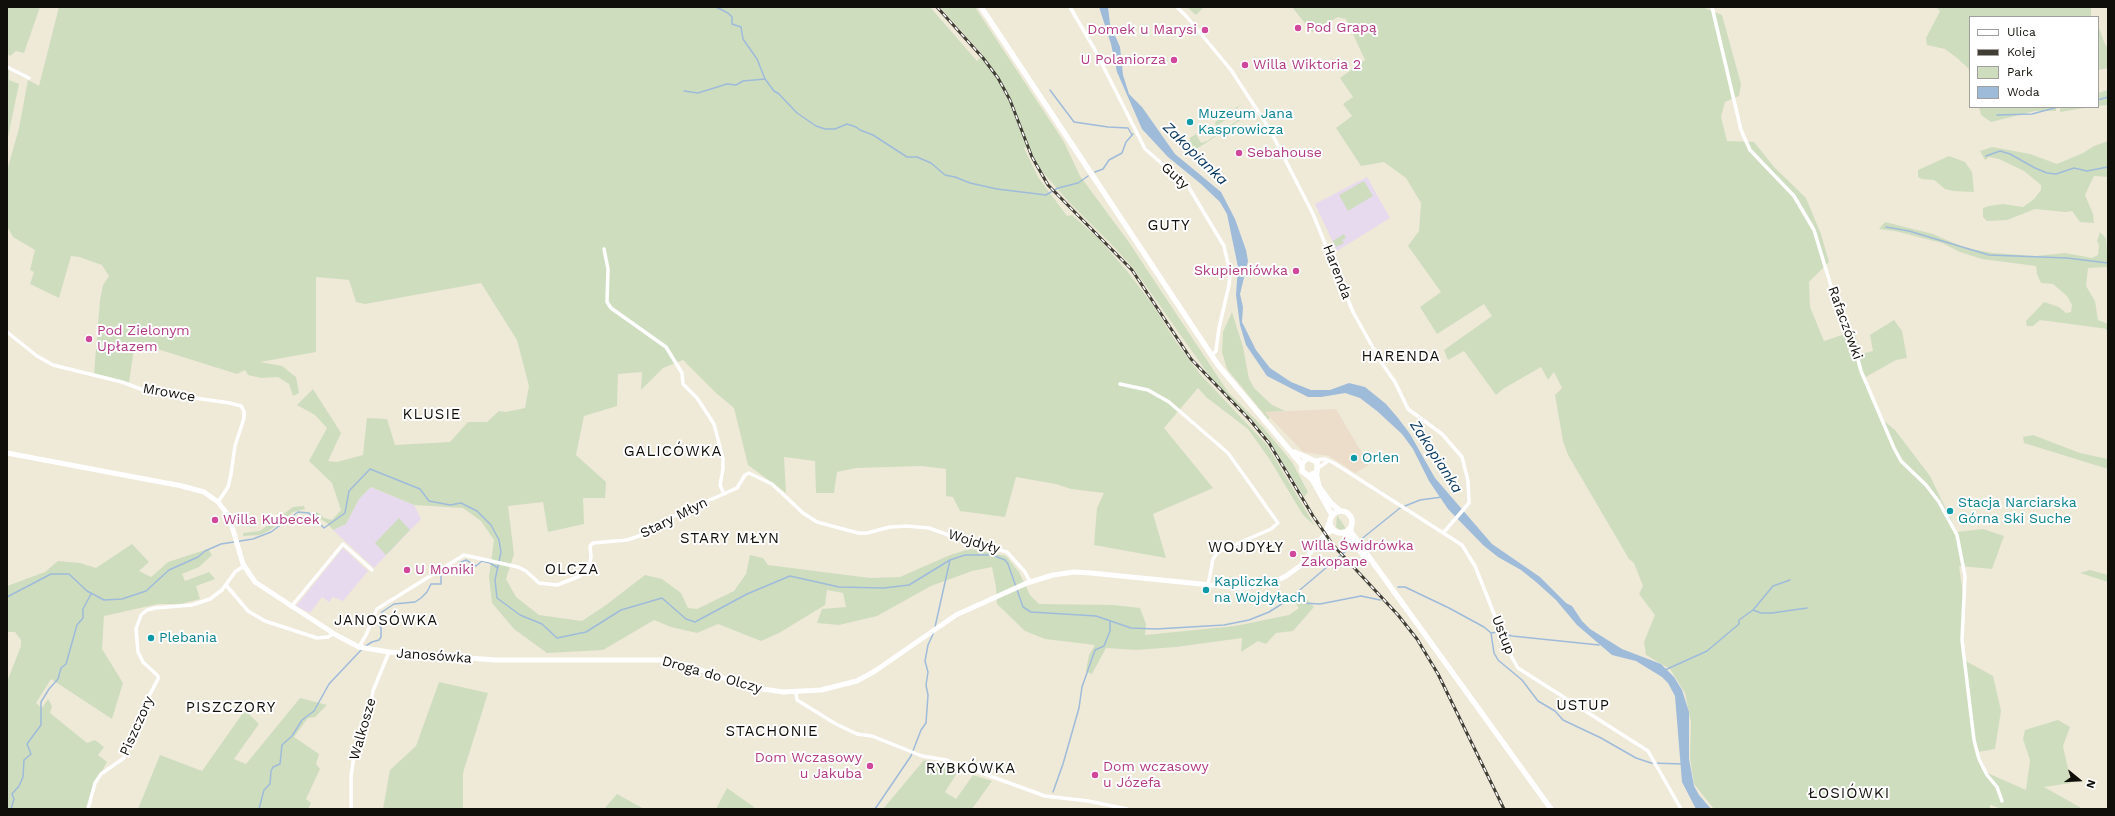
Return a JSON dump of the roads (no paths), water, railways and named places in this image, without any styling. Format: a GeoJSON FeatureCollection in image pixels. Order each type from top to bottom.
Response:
{"type":"FeatureCollection","features":[{"type":"Feature","properties":{"kind":"main road"},"geometry":{"type":"LineString","coordinates":[[981,7],[1211,356],[1292,451],[1302,465],[1302,471],[1308,476],[1331,518],[1334,530],[1354,540]]}},
{"type":"Feature","properties":{"kind":"main road"},"geometry":{"type":"LineString","coordinates":[[1292,451],[1316,460],[1319,487],[1333,505],[1339,510],[1346,511],[1350,515],[1351,532],[1358,546],[1376,568],[1551,808]]}},
{"type":"Feature","properties":{"kind":"main road"},"geometry":{"type":"LineString","coordinates":[[1302,465],[1308,458]]}},
{"type":"Feature","properties":{"kind":"main road"},"geometry":{"type":"LineString","coordinates":[[1308,476],[1317,471]]}},
{"type":"Feature","properties":{"kind":"main road"},"geometry":{"type":"LineString","coordinates":[[1331,518],[1339,510]]}},
{"type":"Feature","properties":{"kind":"main road"},"geometry":{"type":"LineString","coordinates":[[1342,533],[1348,531],[1351,526]]}},
{"type":"Feature","properties":{"kind":"street","name":"Guty"},"geometry":{"type":"LineString","coordinates":[[1070,7],[1094,48],[1137,136],[1145,149],[1188,186],[1224,246],[1230,273],[1229,285],[1219,328],[1216,351],[1211,356]]}},
{"type":"Feature","properties":{"kind":"street","name":"Harenda"},"geometry":{"type":"LineString","coordinates":[[1177,7],[1231,70],[1272,133],[1313,214],[1353,312],[1381,362],[1394,380],[1408,409],[1440,433],[1460,454],[1468,481],[1469,501],[1444,532]]}},
{"type":"Feature","properties":{"kind":"street","name":"Rafaczówki"},"geometry":{"type":"LineString","coordinates":[[1712,7],[1741,130],[1750,150],[1794,196],[1814,230],[1831,286],[1854,344],[1861,371],[1894,448],[1901,461],[1926,485],[1939,502],[1957,535],[1965,576],[1962,640],[1976,746],[1979,759],[1987,775],[1997,787],[2002,801]]}},
{"type":"Feature","properties":{"kind":"street"},"geometry":{"type":"LineString","coordinates":[[7,67],[29,78]]}},
{"type":"Feature","properties":{"kind":"street"},"geometry":{"type":"LineString","coordinates":[[604,249],[608,269],[607,302],[611,308],[666,347],[682,373],[683,384],[697,398],[714,424],[723,459],[720,485],[724,494]]}},
{"type":"Feature","properties":{"kind":"street","name":"Mrowce"},"geometry":{"type":"LineString","coordinates":[[7,332],[37,356],[53,365],[122,382],[146,391],[230,402],[241,406],[244,411],[244,418],[236,446],[232,474],[228,486],[218,502]]}},
{"type":"Feature","properties":{"kind":"street"},"geometry":{"type":"LineString","coordinates":[[1120,384],[1148,390],[1169,402],[1228,453],[1278,523],[1271,529],[1218,552],[1211,568],[1208,585]]}},
{"type":"Feature","properties":{"kind":"street"},"geometry":{"type":"LineString","coordinates":[[7,453],[190,487],[204,492],[218,502],[229,516],[236,534],[244,566]]}},
{"type":"Feature","properties":{"kind":"street"},"geometry":{"type":"LineString","coordinates":[[1316,460],[1329,460]]}},
{"type":"Feature","properties":{"kind":"street"},"geometry":{"type":"LineString","coordinates":[[1317,471],[1329,460]]}},
{"type":"Feature","properties":{"kind":"street","name":"Ustup"},"geometry":{"type":"LineString","coordinates":[[1329,460],[1444,532],[1462,545],[1470,554],[1510,654],[1518,668],[1648,751],[1681,809]]}},
{"type":"Feature","properties":{"kind":"street","name":"Stary Młyn"},"geometry":{"type":"LineString","coordinates":[[359,647],[366,635],[374,613],[390,600],[416,586],[464,555],[521,568],[543,584],[552,585],[564,583],[580,576],[589,567],[591,557],[590,546],[593,543],[618,541],[637,537],[681,513],[737,488],[745,475],[749,473],[772,484],[803,513],[823,524]]}},
{"type":"Feature","properties":{"kind":"street"},"geometry":{"type":"LineString","coordinates":[[1030,582],[1053,575],[1077,572],[1248,588],[1275,582],[1298,567],[1325,534],[1331,518]]}},
{"type":"Feature","properties":{"kind":"street","name":"Wojdyły"},"geometry":{"type":"LineString","coordinates":[[823,524],[867,534],[890,527],[906,526],[928,528],[1007,552],[1025,572],[1030,582]]}},
{"type":"Feature","properties":{"kind":"street"},"geometry":{"type":"LineString","coordinates":[[1325,534],[1334,530]]}},
{"type":"Feature","properties":{"kind":"street"},"geometry":{"type":"LineString","coordinates":[[291,607],[343,544],[372,570]]}},
{"type":"Feature","properties":{"kind":"street","name":"Piszczory"},"geometry":{"type":"LineString","coordinates":[[88,809],[93,791],[101,774],[124,758],[138,717],[158,679],[158,676],[143,662],[138,652],[136,629],[141,615],[147,610],[155,608],[192,605],[206,601],[218,594],[235,572],[244,566]]}},
{"type":"Feature","properties":{"kind":"street","name":"Janosówka"},"geometry":{"type":"LineString","coordinates":[[244,566],[258,585],[334,634],[359,647],[389,652],[509,661]]}},
{"type":"Feature","properties":{"kind":"street","name":"Droga do Olczy"},"geometry":{"type":"LineString","coordinates":[[509,661],[661,660],[689,665],[753,688],[796,693],[836,687],[862,678],[947,621],[1030,582]]}},
{"type":"Feature","properties":{"kind":"street"},"geometry":{"type":"LineString","coordinates":[[226,585],[248,611],[265,621],[317,638],[328,637],[334,634]]}},
{"type":"Feature","properties":{"kind":"street","name":"Walkosze"},"geometry":{"type":"LineString","coordinates":[[351,809],[351,776],[354,756],[370,709],[373,691],[389,652]]}},
{"type":"Feature","properties":{"kind":"street"},"geometry":{"type":"LineString","coordinates":[[796,693],[797,700],[836,724],[857,734],[872,736],[922,756],[946,760],[1045,796],[1088,800],[1127,809]]}},
{"type":"Feature","properties":{"kind":"water"},"geometry":{"type":"Polygon","coordinates":[[[1099,7],[1108,7],[1110,24],[1120,47],[1123,75],[1129,94],[1142,107],[1175,154],[1221,192],[1235,219],[1246,250],[1248,261],[1240,294],[1243,307],[1242,322],[1256,350],[1270,368],[1291,382],[1311,390],[1330,390],[1349,383],[1365,387],[1386,404],[1398,418],[1410,434],[1435,478],[1492,544],[1540,577],[1566,603],[1572,606],[1582,621],[1590,629],[1622,649],[1661,664],[1674,677],[1682,690],[1689,712],[1689,759],[1694,786],[1699,795],[1711,809],[1696,809],[1682,782],[1675,696],[1668,683],[1662,677],[1636,661],[1612,655],[1577,625],[1556,600],[1536,582],[1521,570],[1498,557],[1483,545],[1448,509],[1429,481],[1413,449],[1402,434],[1360,398],[1345,393],[1321,397],[1308,397],[1267,376],[1246,345],[1240,325],[1236,295],[1238,267],[1227,214],[1220,202],[1168,157],[1142,129],[1117,72],[1111,44],[1099,7]]]}},
{"type":"Feature","properties":{"kind":"waterway"},"geometry":{"type":"LineString","coordinates":[[716,7],[728,13],[732,17],[732,24],[741,27],[743,39],[757,59],[765,79],[774,91],[779,94],[797,113],[816,126],[825,129],[835,129],[847,124],[856,127],[873,135],[907,157],[917,157],[931,163],[945,175],[970,183],[997,189],[1046,195],[1058,188],[1078,183],[1088,176]]}},
{"type":"Feature","properties":{"kind":"waterway"},"geometry":{"type":"LineString","coordinates":[[684,91],[698,93],[727,84],[736,85],[743,81],[765,79]]}},
{"type":"Feature","properties":{"kind":"waterway"},"geometry":{"type":"LineString","coordinates":[[1050,90],[1074,122],[1108,127],[1128,128],[1132,135]]}},
{"type":"Feature","properties":{"kind":"waterway"},"geometry":{"type":"LineString","coordinates":[[2099,100],[2108,97]]}},
{"type":"Feature","properties":{"kind":"waterway"},"geometry":{"type":"LineString","coordinates":[[1997,115],[2032,114],[2054,108]]}},
{"type":"Feature","properties":{"kind":"waterway"},"geometry":{"type":"LineString","coordinates":[[1095,172],[1103,169],[1109,160],[1122,153],[1126,142],[1133,134]]}},
{"type":"Feature","properties":{"kind":"waterway"},"geometry":{"type":"LineString","coordinates":[[1986,156],[2000,151],[2010,154],[2047,173],[2056,174],[2074,168],[2087,171],[2108,167]]}},
{"type":"Feature","properties":{"kind":"waterway"},"geometry":{"type":"LineString","coordinates":[[1886,227],[1909,231],[1989,255],[2067,258],[2108,263]]}},
{"type":"Feature","properties":{"kind":"waterway"},"geometry":{"type":"LineString","coordinates":[[7,597],[51,574],[69,574],[87,591],[104,600],[122,599],[146,591],[169,570],[198,557],[205,551],[221,544],[253,539],[271,532],[298,512],[309,513],[324,528],[345,513],[349,491],[370,469],[420,489],[429,501],[450,505],[461,503],[477,511],[491,525],[499,540],[501,552],[495,580],[497,598],[520,615],[542,624],[557,638],[586,632],[621,610],[662,598],[686,619],[695,622],[747,594],[790,576],[839,587],[884,588],[909,585],[950,560],[965,555],[992,555],[1005,560],[1008,564],[1023,607],[1031,612],[1096,616],[1131,628],[1156,629],[1224,625],[1249,620],[1269,612],[1288,600],[1353,545]]}},
{"type":"Feature","properties":{"kind":"waterway"},"geometry":{"type":"LineString","coordinates":[[1359,541],[1400,508],[1420,500],[1442,497]]}},
{"type":"Feature","properties":{"kind":"waterway"},"geometry":{"type":"LineString","coordinates":[[364,647],[379,640],[381,637],[381,628],[378,623],[382,612],[394,604],[415,602],[427,592],[431,584],[441,584],[441,574],[444,571],[456,572],[458,570],[459,563],[466,560],[476,566],[482,561],[490,563],[498,568]]}},
{"type":"Feature","properties":{"kind":"waterway"},"geometry":{"type":"LineString","coordinates":[[935,627],[950,560]]}},
{"type":"Feature","properties":{"kind":"waterway"},"geometry":{"type":"LineString","coordinates":[[1665,670],[1707,651],[1739,624],[1739,620],[1753,610],[1773,586],[1790,580]]}},
{"type":"Feature","properties":{"kind":"waterway"},"geometry":{"type":"LineString","coordinates":[[1398,587],[1405,587],[1449,608],[1484,627],[1491,633],[1498,632],[1512,636],[1599,645]]}},
{"type":"Feature","properties":{"kind":"waterway"},"geometry":{"type":"LineString","coordinates":[[11,809],[14,799],[12,794],[19,786],[23,777],[24,760],[31,754],[27,744],[41,725],[41,702],[49,689],[58,679],[61,668],[66,664],[77,625],[83,618],[83,609],[91,594]]}},
{"type":"Feature","properties":{"kind":"waterway"},"geometry":{"type":"LineString","coordinates":[[1290,599],[1303,603],[1320,604],[1361,596],[1380,600]]}},
{"type":"Feature","properties":{"kind":"waterway"},"geometry":{"type":"LineString","coordinates":[[1753,610],[1761,613],[1772,613],[1807,608]]}},
{"type":"Feature","properties":{"kind":"waterway"},"geometry":{"type":"LineString","coordinates":[[1053,792],[1063,764],[1079,708],[1082,687],[1095,650],[1104,646],[1110,631],[1110,621]]}},
{"type":"Feature","properties":{"kind":"waterway"},"geometry":{"type":"LineString","coordinates":[[875,809],[911,756],[921,730],[926,723],[928,695],[926,685],[928,672],[925,661],[928,645],[934,632]]}},
{"type":"Feature","properties":{"kind":"waterway"},"geometry":{"type":"LineString","coordinates":[[1491,633],[1494,653],[1498,660],[1522,680],[1538,701],[1555,711],[1563,720],[1601,738],[1636,758],[1651,763],[1683,764]]}},
{"type":"Feature","properties":{"kind":"waterway"},"geometry":{"type":"LineString","coordinates":[[259,809],[264,790],[270,784],[271,771],[273,767],[280,764],[282,745],[292,736],[302,720],[314,711],[329,684],[362,649]]}},
{"type":"Feature","properties":{"kind":"railway"},"geometry":{"type":"LineString","coordinates":[[937,7],[983,58],[998,78],[1010,100],[1032,157],[1048,185],[1132,270],[1191,359],[1250,420],[1269,443],[1313,516],[1333,545],[1398,615],[1417,639],[1438,674],[1504,809]]}},
{"type":"Feature","properties":{"kind":"place","name":"Pod Grapą"},"geometry":{"type":"Point","coordinates":[1298,28]}},
{"type":"Feature","properties":{"kind":"place","name":"Domek u Marysi"},"geometry":{"type":"Point","coordinates":[1205,30]}},
{"type":"Feature","properties":{"kind":"place","name":"U Polaniorza"},"geometry":{"type":"Point","coordinates":[1174,60]}},
{"type":"Feature","properties":{"kind":"place","name":"Willa Wiktoria 2"},"geometry":{"type":"Point","coordinates":[1245,65]}},
{"type":"Feature","properties":{"kind":"place","name":"Muzeum Jana Kasprowicza"},"geometry":{"type":"Point","coordinates":[1190,122]}},
{"type":"Feature","properties":{"kind":"place","name":"Sebahouse"},"geometry":{"type":"Point","coordinates":[1239,153]}},
{"type":"Feature","properties":{"kind":"place","name":"Skupieniówka"},"geometry":{"type":"Point","coordinates":[1296,271]}},
{"type":"Feature","properties":{"kind":"place","name":"Pod Zielonym Upłazem"},"geometry":{"type":"Point","coordinates":[89,339]}},
{"type":"Feature","properties":{"kind":"place","name":"Orlen"},"geometry":{"type":"Point","coordinates":[1354,458]}},
{"type":"Feature","properties":{"kind":"place","name":"Stacja Narciarska Górna Ski Suche"},"geometry":{"type":"Point","coordinates":[1950,511]}},
{"type":"Feature","properties":{"kind":"place","name":"Willa Kubecek"},"geometry":{"type":"Point","coordinates":[215,520]}},
{"type":"Feature","properties":{"kind":"place","name":"Willa Świdrówka Zakopane"},"geometry":{"type":"Point","coordinates":[1293,554]}},
{"type":"Feature","properties":{"kind":"place","name":"U Moniki"},"geometry":{"type":"Point","coordinates":[407,570]}},
{"type":"Feature","properties":{"kind":"place","name":"Kapliczka na Wojdyłach"},"geometry":{"type":"Point","coordinates":[1206,590]}},
{"type":"Feature","properties":{"kind":"place","name":"Plebania"},"geometry":{"type":"Point","coordinates":[151,638]}},
{"type":"Feature","properties":{"kind":"place","name":"Dom Wczasowy u Jakuba"},"geometry":{"type":"Point","coordinates":[870,766]}},
{"type":"Feature","properties":{"kind":"place","name":"Dom wczasowy u Józefa"},"geometry":{"type":"Point","coordinates":[1095,775]}},
{"type":"Feature","properties":{"kind":"district","name":"GUTY"},"geometry":{"type":"Point","coordinates":[1169,226]}},
{"type":"Feature","properties":{"kind":"district","name":"HARENDA"},"geometry":{"type":"Point","coordinates":[1401,357]}},
{"type":"Feature","properties":{"kind":"district","name":"KLUSIE"},"geometry":{"type":"Point","coordinates":[432,415]}},
{"type":"Feature","properties":{"kind":"district","name":"GALICÓWKA"},"geometry":{"type":"Point","coordinates":[673,452]}},
{"type":"Feature","properties":{"kind":"district","name":"STARY MŁYN"},"geometry":{"type":"Point","coordinates":[730,539]}},
{"type":"Feature","properties":{"kind":"district","name":"WOJDYŁY"},"geometry":{"type":"Point","coordinates":[1246,548]}},
{"type":"Feature","properties":{"kind":"district","name":"OLCZA"},"geometry":{"type":"Point","coordinates":[572,570]}},
{"type":"Feature","properties":{"kind":"district","name":"JANOSÓWKA"},"geometry":{"type":"Point","coordinates":[386,621]}},
{"type":"Feature","properties":{"kind":"district","name":"USTUP"},"geometry":{"type":"Point","coordinates":[1583,706]}},
{"type":"Feature","properties":{"kind":"district","name":"PISZCZORY"},"geometry":{"type":"Point","coordinates":[231,708]}},
{"type":"Feature","properties":{"kind":"district","name":"STACHONIE"},"geometry":{"type":"Point","coordinates":[772,732]}},
{"type":"Feature","properties":{"kind":"district","name":"RYBKÓWKA"},"geometry":{"type":"Point","coordinates":[971,769]}},
{"type":"Feature","properties":{"kind":"district","name":"ŁOSIÓWKI"},"geometry":{"type":"Point","coordinates":[1849,794]}},
{"type":"Feature","properties":{"kind":"water label","name":"Zakopianka"},"geometry":{"type":"Point","coordinates":[1195,154]}},
{"type":"Feature","properties":{"kind":"water label","name":"Zakopianka"},"geometry":{"type":"Point","coordinates":[1436,457]}}]}
